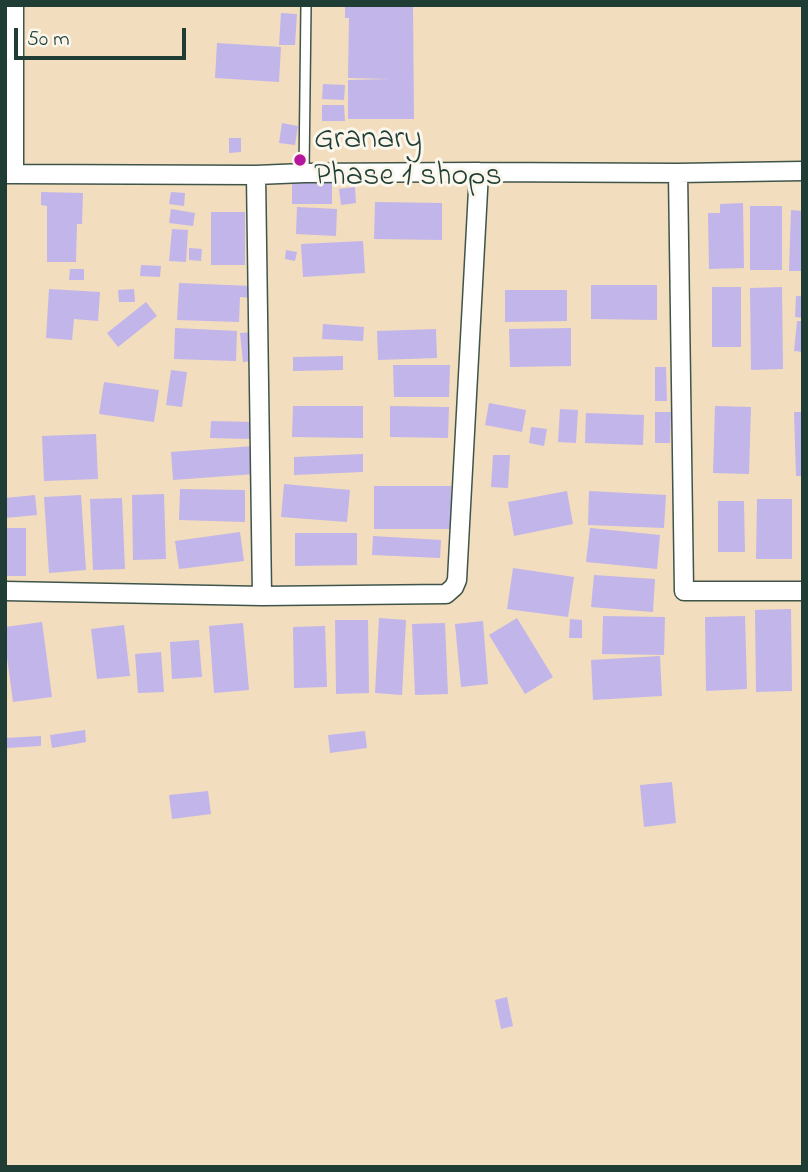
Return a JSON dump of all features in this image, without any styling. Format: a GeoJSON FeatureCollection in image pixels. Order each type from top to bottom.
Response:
{"type":"FeatureCollection","features":[{"type":"Feature","properties":{"kind":"street"},"geometry":{"type":"LineString","coordinates":[[14,5],[9,174],[803,171]]}},
{"type":"Feature","properties":{"kind":"street"},"geometry":{"type":"LineString","coordinates":[[5,591],[262,596],[446,594],[454,587],[457,580],[479,172]]}},
{"type":"Feature","properties":{"kind":"street"},"geometry":{"type":"LineString","coordinates":[[678,173],[684,591],[803,591]]}},
{"type":"Feature","properties":{"kind":"street"},"geometry":{"type":"LineString","coordinates":[[256,175],[262,596]]}},
{"type":"Feature","properties":{"kind":"lane"},"geometry":{"type":"LineString","coordinates":[[304,173],[306,5]]}},
{"type":"Feature","properties":{"kind":"building"},"geometry":{"type":"Polygon","coordinates":[[[345,5],[413,5],[414,119],[348,119],[348,80],[391,79],[348,78],[349,18],[345,18],[345,5]]]}},
{"type":"Feature","properties":{"kind":"building"},"geometry":{"type":"Polygon","coordinates":[[[281,13],[297,14],[295,45],[279,45],[281,13]]]}},
{"type":"Feature","properties":{"kind":"building"},"geometry":{"type":"Polygon","coordinates":[[[217,43],[281,47],[279,82],[215,78],[217,43]]]}},
{"type":"Feature","properties":{"kind":"building"},"geometry":{"type":"Polygon","coordinates":[[[323,84],[345,85],[344,100],[322,99],[323,84]]]}},
{"type":"Feature","properties":{"kind":"building"},"geometry":{"type":"Polygon","coordinates":[[[322,105],[344,105],[345,121],[322,121],[322,105]]]}},
{"type":"Feature","properties":{"kind":"building"},"geometry":{"type":"Polygon","coordinates":[[[282,123],[298,126],[295,145],[279,143],[282,123]]]}},
{"type":"Feature","properties":{"kind":"building"},"geometry":{"type":"Polygon","coordinates":[[[229,138],[241,138],[241,152],[229,153],[229,138]]]}},
{"type":"Feature","properties":{"kind":"building"},"geometry":{"type":"Polygon","coordinates":[[[292,181],[332,181],[332,204],[292,204],[292,181]]]}},
{"type":"Feature","properties":{"kind":"building"},"geometry":{"type":"Polygon","coordinates":[[[355,187],[356,203],[341,205],[339,189],[355,187]]]}},
{"type":"Feature","properties":{"kind":"building"},"geometry":{"type":"Polygon","coordinates":[[[41,192],[83,193],[82,224],[77,224],[76,262],[47,262],[47,206],[41,205],[41,192]]]}},
{"type":"Feature","properties":{"kind":"building"},"geometry":{"type":"Polygon","coordinates":[[[171,192],[185,193],[184,206],[169,204],[171,192]]]}},
{"type":"Feature","properties":{"kind":"building"},"geometry":{"type":"Polygon","coordinates":[[[375,202],[442,203],[442,240],[374,239],[375,202]]]}},
{"type":"Feature","properties":{"kind":"building"},"geometry":{"type":"Polygon","coordinates":[[[743,203],[744,268],[709,269],[708,213],[720,213],[720,204],[743,203]]]}},
{"type":"Feature","properties":{"kind":"building"},"geometry":{"type":"Polygon","coordinates":[[[750,206],[782,206],[782,270],[750,270],[750,206]]]}},
{"type":"Feature","properties":{"kind":"building"},"geometry":{"type":"Polygon","coordinates":[[[297,207],[337,209],[336,236],[296,234],[297,207]]]}},
{"type":"Feature","properties":{"kind":"building"},"geometry":{"type":"Polygon","coordinates":[[[171,209],[195,213],[193,226],[169,223],[171,209]]]}},
{"type":"Feature","properties":{"kind":"building"},"geometry":{"type":"Polygon","coordinates":[[[791,210],[803,211],[803,271],[789,271],[791,210]]]}},
{"type":"Feature","properties":{"kind":"building"},"geometry":{"type":"Polygon","coordinates":[[[211,212],[245,212],[245,265],[211,265],[211,212]]]}},
{"type":"Feature","properties":{"kind":"building"},"geometry":{"type":"Polygon","coordinates":[[[172,229],[188,230],[186,262],[169,261],[172,229]]]}},
{"type":"Feature","properties":{"kind":"building"},"geometry":{"type":"Polygon","coordinates":[[[363,241],[365,273],[303,277],[301,244],[363,241]]]}},
{"type":"Feature","properties":{"kind":"building"},"geometry":{"type":"Polygon","coordinates":[[[189,248],[202,249],[201,261],[189,260],[189,248]]]}},
{"type":"Feature","properties":{"kind":"building"},"geometry":{"type":"Polygon","coordinates":[[[286,250],[297,252],[295,261],[285,259],[286,250]]]}},
{"type":"Feature","properties":{"kind":"building"},"geometry":{"type":"Polygon","coordinates":[[[141,265],[161,266],[160,277],[140,276],[141,265]]]}},
{"type":"Feature","properties":{"kind":"building"},"geometry":{"type":"Polygon","coordinates":[[[70,269],[84,269],[84,280],[69,280],[70,269]]]}},
{"type":"Feature","properties":{"kind":"building"},"geometry":{"type":"Polygon","coordinates":[[[179,283],[253,286],[252,298],[240,297],[239,322],[177,320],[179,283]]]}},
{"type":"Feature","properties":{"kind":"building"},"geometry":{"type":"Polygon","coordinates":[[[591,285],[657,285],[657,320],[591,319],[591,285]]]}},
{"type":"Feature","properties":{"kind":"building"},"geometry":{"type":"Polygon","coordinates":[[[712,287],[741,287],[741,347],[712,347],[712,287]]]}},
{"type":"Feature","properties":{"kind":"building"},"geometry":{"type":"Polygon","coordinates":[[[782,287],[783,369],[751,370],[750,288],[782,287]]]}},
{"type":"Feature","properties":{"kind":"building"},"geometry":{"type":"Polygon","coordinates":[[[49,289],[100,292],[98,321],[74,319],[72,340],[46,338],[49,289]]]}},
{"type":"Feature","properties":{"kind":"building"},"geometry":{"type":"Polygon","coordinates":[[[134,289],[135,302],[119,302],[118,290],[134,289]]]}},
{"type":"Feature","properties":{"kind":"building"},"geometry":{"type":"Polygon","coordinates":[[[505,290],[567,290],[567,321],[505,322],[505,290]]]}},
{"type":"Feature","properties":{"kind":"building"},"geometry":{"type":"Polygon","coordinates":[[[796,296],[803,296],[803,318],[795,317],[796,296]]]}},
{"type":"Feature","properties":{"kind":"building"},"geometry":{"type":"Polygon","coordinates":[[[146,302],[157,316],[118,347],[107,333],[146,302]]]}},
{"type":"Feature","properties":{"kind":"building"},"geometry":{"type":"Polygon","coordinates":[[[797,321],[803,321],[803,352],[794,351],[797,321]]]}},
{"type":"Feature","properties":{"kind":"building"},"geometry":{"type":"Polygon","coordinates":[[[323,324],[364,327],[363,341],[322,339],[323,324]]]}},
{"type":"Feature","properties":{"kind":"building"},"geometry":{"type":"Polygon","coordinates":[[[175,328],[237,331],[236,361],[174,359],[175,328]]]}},
{"type":"Feature","properties":{"kind":"building"},"geometry":{"type":"Polygon","coordinates":[[[571,328],[571,366],[510,367],[509,329],[571,328]]]}},
{"type":"Feature","properties":{"kind":"building"},"geometry":{"type":"Polygon","coordinates":[[[436,329],[437,358],[378,360],[377,331],[436,329]]]}},
{"type":"Feature","properties":{"kind":"building"},"geometry":{"type":"Polygon","coordinates":[[[252,332],[254,361],[243,362],[240,333],[252,332]]]}},
{"type":"Feature","properties":{"kind":"building"},"geometry":{"type":"Polygon","coordinates":[[[343,356],[343,370],[293,371],[293,357],[343,356]]]}},
{"type":"Feature","properties":{"kind":"building"},"geometry":{"type":"Polygon","coordinates":[[[393,365],[450,365],[449,397],[394,397],[393,365]]]}},
{"type":"Feature","properties":{"kind":"building"},"geometry":{"type":"Polygon","coordinates":[[[655,367],[666,367],[667,401],[655,401],[655,367]]]}},
{"type":"Feature","properties":{"kind":"building"},"geometry":{"type":"Polygon","coordinates":[[[171,370],[187,372],[182,407],[166,405],[171,370]]]}},
{"type":"Feature","properties":{"kind":"building"},"geometry":{"type":"Polygon","coordinates":[[[104,382],[159,390],[154,422],[99,414],[104,382]]]}},
{"type":"Feature","properties":{"kind":"building"},"geometry":{"type":"Polygon","coordinates":[[[489,403],[526,410],[522,432],[485,425],[489,403]]]}},
{"type":"Feature","properties":{"kind":"building"},"geometry":{"type":"Polygon","coordinates":[[[293,406],[363,406],[363,438],[292,437],[293,406]]]}},
{"type":"Feature","properties":{"kind":"building"},"geometry":{"type":"Polygon","coordinates":[[[390,406],[449,407],[448,438],[390,437],[390,406]]]}},
{"type":"Feature","properties":{"kind":"building"},"geometry":{"type":"Polygon","coordinates":[[[715,406],[751,407],[749,474],[713,473],[715,406]]]}},
{"type":"Feature","properties":{"kind":"building"},"geometry":{"type":"Polygon","coordinates":[[[560,409],[578,410],[576,443],[558,442],[560,409]]]}},
{"type":"Feature","properties":{"kind":"building"},"geometry":{"type":"Polygon","coordinates":[[[655,412],[671,412],[670,443],[655,443],[655,412]]]}},
{"type":"Feature","properties":{"kind":"building"},"geometry":{"type":"Polygon","coordinates":[[[794,412],[803,412],[803,476],[796,476],[794,412]]]}},
{"type":"Feature","properties":{"kind":"building"},"geometry":{"type":"Polygon","coordinates":[[[586,413],[644,415],[643,445],[585,443],[586,413]]]}},
{"type":"Feature","properties":{"kind":"building"},"geometry":{"type":"Polygon","coordinates":[[[211,421],[252,422],[251,439],[210,438],[211,421]]]}},
{"type":"Feature","properties":{"kind":"building"},"geometry":{"type":"Polygon","coordinates":[[[531,427],[547,429],[544,446],[529,443],[531,427]]]}},
{"type":"Feature","properties":{"kind":"building"},"geometry":{"type":"Polygon","coordinates":[[[96,434],[98,479],[44,481],[42,436],[96,434]]]}},
{"type":"Feature","properties":{"kind":"building"},"geometry":{"type":"Polygon","coordinates":[[[254,446],[255,474],[173,480],[171,452],[254,446]]]}},
{"type":"Feature","properties":{"kind":"building"},"geometry":{"type":"Polygon","coordinates":[[[363,454],[363,472],[294,475],[294,457],[363,454]]]}},
{"type":"Feature","properties":{"kind":"building"},"geometry":{"type":"Polygon","coordinates":[[[493,455],[510,455],[508,488],[491,487],[493,455]]]}},
{"type":"Feature","properties":{"kind":"building"},"geometry":{"type":"Polygon","coordinates":[[[284,484],[350,490],[347,522],[281,517],[284,484]]]}},
{"type":"Feature","properties":{"kind":"building"},"geometry":{"type":"Polygon","coordinates":[[[374,486],[451,486],[451,529],[374,529],[374,486]]]}},
{"type":"Feature","properties":{"kind":"building"},"geometry":{"type":"Polygon","coordinates":[[[180,489],[245,490],[245,522],[179,520],[180,489]]]}},
{"type":"Feature","properties":{"kind":"building"},"geometry":{"type":"Polygon","coordinates":[[[567,491],[573,524],[514,536],[508,502],[567,491]]]}},
{"type":"Feature","properties":{"kind":"building"},"geometry":{"type":"Polygon","coordinates":[[[589,491],[666,495],[664,528],[588,525],[589,491]]]}},
{"type":"Feature","properties":{"kind":"building"},"geometry":{"type":"Polygon","coordinates":[[[164,494],[166,559],[133,560],[132,495],[164,494]]]}},
{"type":"Feature","properties":{"kind":"building"},"geometry":{"type":"Polygon","coordinates":[[[35,495],[37,515],[5,518],[5,498],[35,495]]]}},
{"type":"Feature","properties":{"kind":"building"},"geometry":{"type":"Polygon","coordinates":[[[81,495],[86,570],[49,573],[44,497],[81,495]]]}},
{"type":"Feature","properties":{"kind":"building"},"geometry":{"type":"Polygon","coordinates":[[[122,498],[125,569],[93,570],[90,499],[122,498]]]}},
{"type":"Feature","properties":{"kind":"building"},"geometry":{"type":"Polygon","coordinates":[[[757,499],[792,499],[792,559],[756,559],[757,499]]]}},
{"type":"Feature","properties":{"kind":"building"},"geometry":{"type":"Polygon","coordinates":[[[718,501],[744,501],[745,552],[718,552],[718,501]]]}},
{"type":"Feature","properties":{"kind":"building"},"geometry":{"type":"Polygon","coordinates":[[[5,528],[26,528],[26,576],[5,576],[5,528]]]}},
{"type":"Feature","properties":{"kind":"building"},"geometry":{"type":"Polygon","coordinates":[[[590,528],[660,535],[657,569],[586,562],[590,528]]]}},
{"type":"Feature","properties":{"kind":"building"},"geometry":{"type":"Polygon","coordinates":[[[240,532],[244,561],[179,569],[175,541],[240,532]]]}},
{"type":"Feature","properties":{"kind":"building"},"geometry":{"type":"Polygon","coordinates":[[[295,533],[357,533],[357,565],[295,566],[295,533]]]}},
{"type":"Feature","properties":{"kind":"building"},"geometry":{"type":"Polygon","coordinates":[[[373,536],[441,540],[440,558],[372,555],[373,536]]]}},
{"type":"Feature","properties":{"kind":"building"},"geometry":{"type":"Polygon","coordinates":[[[513,568],[574,577],[568,617],[507,609],[513,568]]]}},
{"type":"Feature","properties":{"kind":"building"},"geometry":{"type":"Polygon","coordinates":[[[594,575],[655,579],[653,612],[591,607],[594,575]]]}},
{"type":"Feature","properties":{"kind":"building"},"geometry":{"type":"Polygon","coordinates":[[[791,609],[792,691],[756,692],[755,610],[791,609]]]}},
{"type":"Feature","properties":{"kind":"building"},"geometry":{"type":"Polygon","coordinates":[[[603,616],[665,617],[664,655],[602,654],[603,616]]]}},
{"type":"Feature","properties":{"kind":"building"},"geometry":{"type":"Polygon","coordinates":[[[745,616],[747,689],[706,691],[705,617],[745,616]]]}},
{"type":"Feature","properties":{"kind":"building"},"geometry":{"type":"Polygon","coordinates":[[[379,618],[406,620],[402,695],[375,693],[379,618]]]}},
{"type":"Feature","properties":{"kind":"building"},"geometry":{"type":"Polygon","coordinates":[[[517,618],[553,677],[525,694],[489,635],[517,618]]]}},
{"type":"Feature","properties":{"kind":"building"},"geometry":{"type":"Polygon","coordinates":[[[570,619],[582,620],[582,638],[569,638],[570,619]]]}},
{"type":"Feature","properties":{"kind":"building"},"geometry":{"type":"Polygon","coordinates":[[[335,620],[368,620],[369,693],[336,694],[335,620]]]}},
{"type":"Feature","properties":{"kind":"building"},"geometry":{"type":"Polygon","coordinates":[[[483,621],[488,684],[461,687],[455,624],[483,621]]]}},
{"type":"Feature","properties":{"kind":"building"},"geometry":{"type":"Polygon","coordinates":[[[42,622],[52,697],[13,702],[5,627],[42,622]]]}},
{"type":"Feature","properties":{"kind":"building"},"geometry":{"type":"Polygon","coordinates":[[[243,623],[249,690],[214,693],[209,626],[243,623]]]}},
{"type":"Feature","properties":{"kind":"building"},"geometry":{"type":"Polygon","coordinates":[[[445,623],[448,694],[415,695],[412,624],[445,623]]]}},
{"type":"Feature","properties":{"kind":"building"},"geometry":{"type":"Polygon","coordinates":[[[124,625],[130,676],[97,679],[91,629],[124,625]]]}},
{"type":"Feature","properties":{"kind":"building"},"geometry":{"type":"Polygon","coordinates":[[[325,626],[327,687],[294,688],[293,627],[325,626]]]}},
{"type":"Feature","properties":{"kind":"building"},"geometry":{"type":"Polygon","coordinates":[[[199,640],[202,677],[172,679],[170,642],[199,640]]]}},
{"type":"Feature","properties":{"kind":"building"},"geometry":{"type":"Polygon","coordinates":[[[161,652],[164,692],[138,693],[135,654],[161,652]]]}},
{"type":"Feature","properties":{"kind":"building"},"geometry":{"type":"Polygon","coordinates":[[[660,656],[662,696],[593,700],[591,660],[660,656]]]}},
{"type":"Feature","properties":{"kind":"building"},"geometry":{"type":"Polygon","coordinates":[[[85,730],[86,742],[52,748],[50,735],[85,730]]]}},
{"type":"Feature","properties":{"kind":"building"},"geometry":{"type":"Polygon","coordinates":[[[365,731],[367,748],[330,753],[328,735],[365,731]]]}},
{"type":"Feature","properties":{"kind":"building"},"geometry":{"type":"Polygon","coordinates":[[[41,736],[41,746],[6,748],[5,738],[41,736]]]}},
{"type":"Feature","properties":{"kind":"building"},"geometry":{"type":"Polygon","coordinates":[[[672,782],[676,823],[644,827],[640,785],[672,782]]]}},
{"type":"Feature","properties":{"kind":"building"},"geometry":{"type":"Polygon","coordinates":[[[208,791],[211,814],[172,819],[169,795],[208,791]]]}},
{"type":"Feature","properties":{"kind":"building"},"geometry":{"type":"Polygon","coordinates":[[[507,997],[513,1026],[501,1029],[495,1000],[507,997]]]}},
{"type":"Feature","properties":{"kind":"place","name":"Granary Phase 1 shops"},"geometry":{"type":"Point","coordinates":[300,160]}}]}
